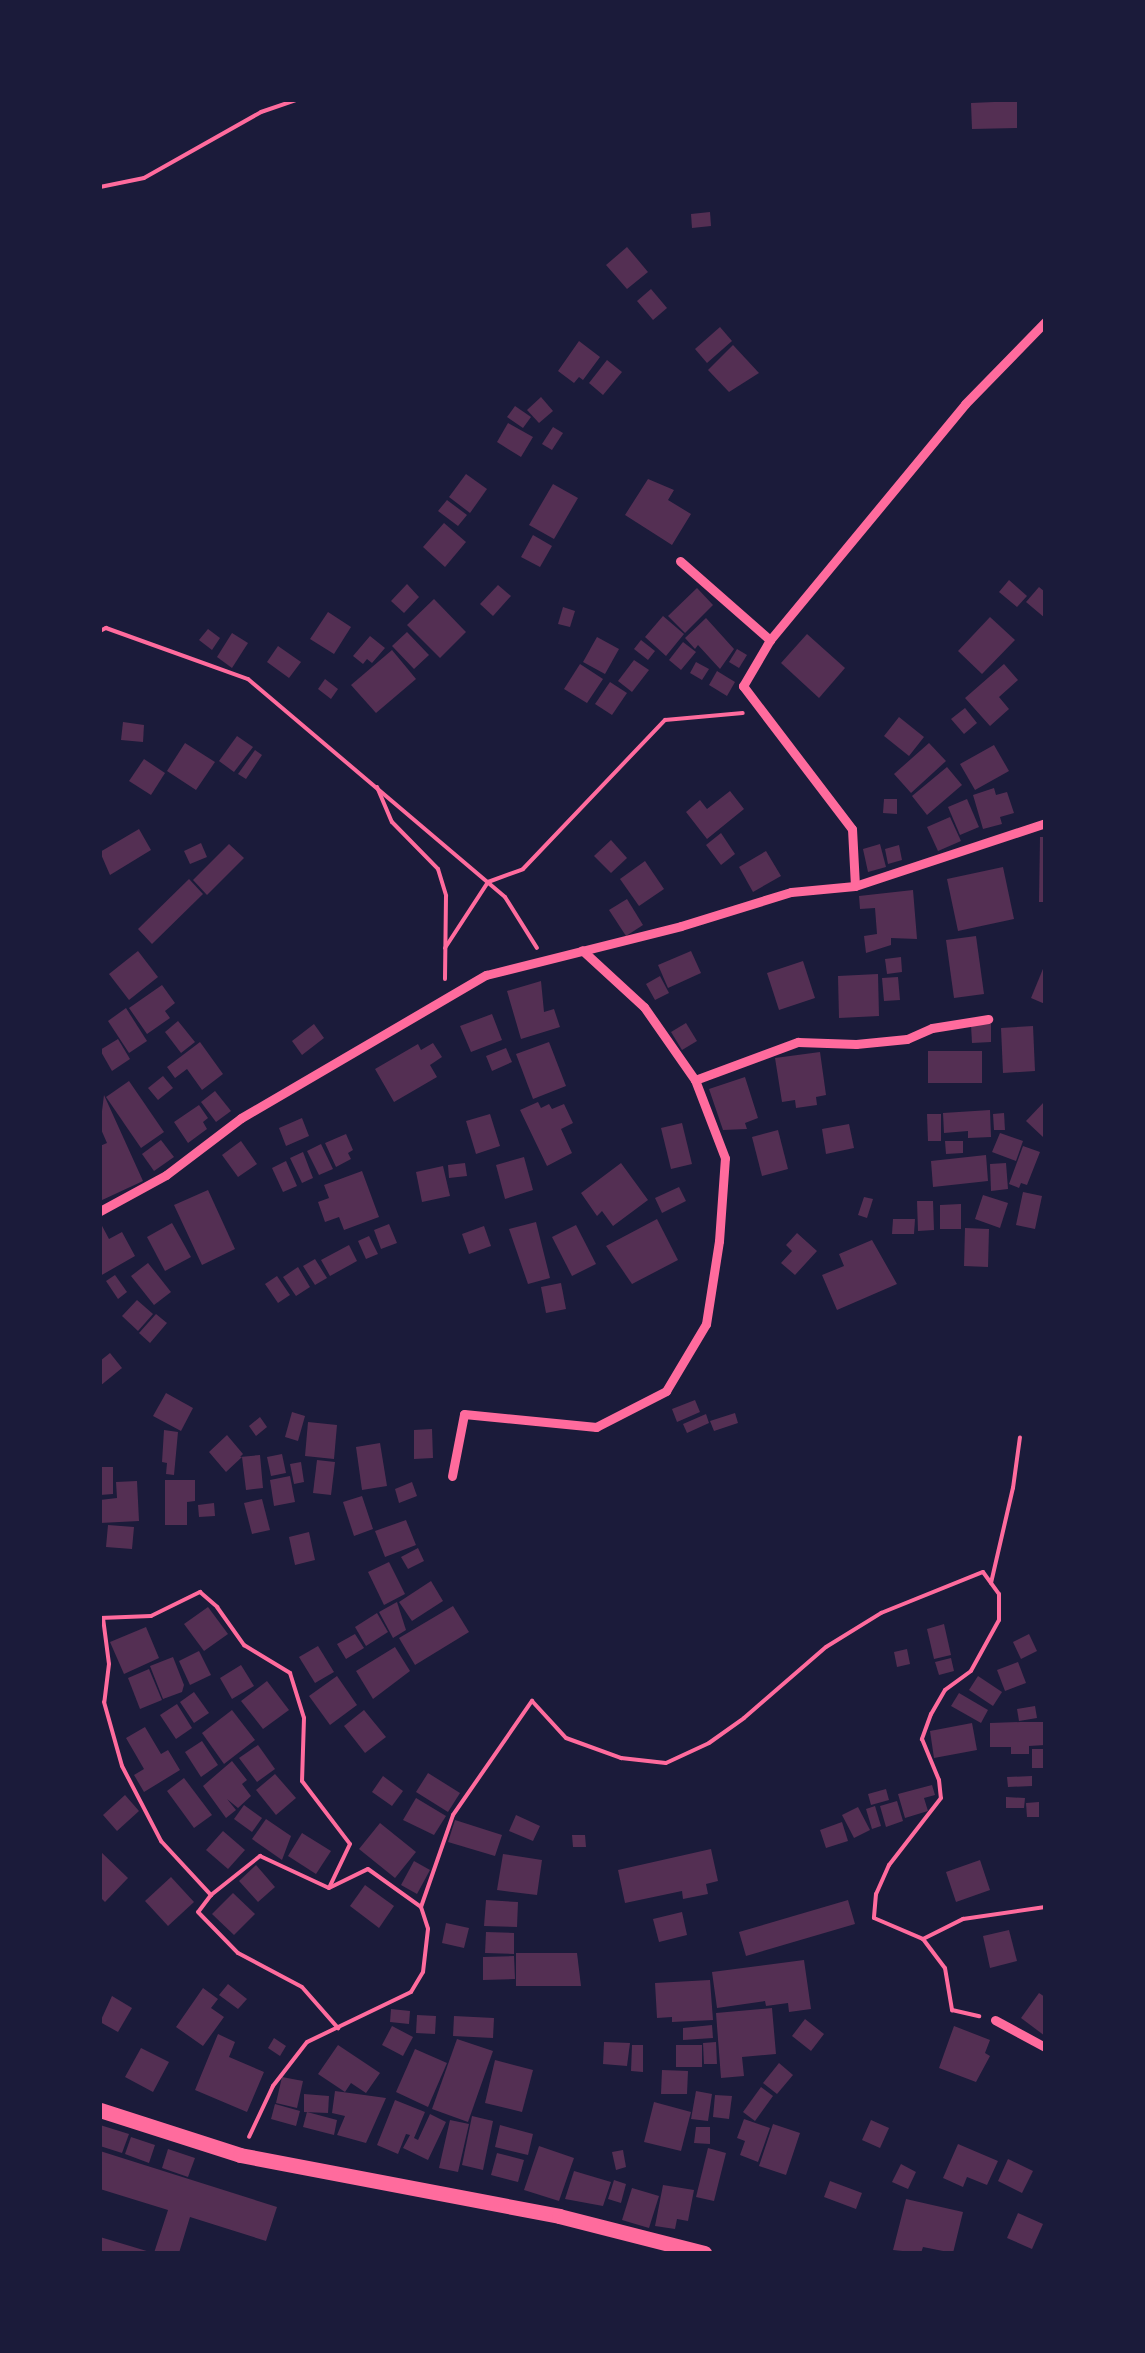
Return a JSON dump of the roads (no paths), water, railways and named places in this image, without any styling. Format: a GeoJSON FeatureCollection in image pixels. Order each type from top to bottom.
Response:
{"type":"FeatureCollection","features":[{"type":"Feature","properties":{"kind":"main road"},"geometry":{"type":"LineString","coordinates":[[100,2110],[240,2155],[559,2216],[704,2253]]}},
{"type":"Feature","properties":{"kind":"street"},"geometry":{"type":"LineString","coordinates":[[855,886],[852,828],[742,686],[770,640],[964,404],[1045,322]]}},
{"type":"Feature","properties":{"kind":"street"},"geometry":{"type":"LineString","coordinates":[[680,560],[770,640]]}},
{"type":"Feature","properties":{"kind":"street"},"geometry":{"type":"LineString","coordinates":[[100,1212],[166,1175],[242,1118],[486,975],[791,892],[855,886],[1045,823]]}},
{"type":"Feature","properties":{"kind":"street"},"geometry":{"type":"LineString","coordinates":[[452,1476],[464,1414],[596,1427],[666,1391],[706,1324],[720,1241],[724,1158],[695,1080],[644,1006],[582,950]]}},
{"type":"Feature","properties":{"kind":"street"},"geometry":{"type":"LineString","coordinates":[[695,1080],[798,1042],[856,1044],[907,1039],[932,1028],[988,1019]]}},
{"type":"Feature","properties":{"kind":"street"},"geometry":{"type":"LineString","coordinates":[[995,2020],[1045,2048]]}}]}
